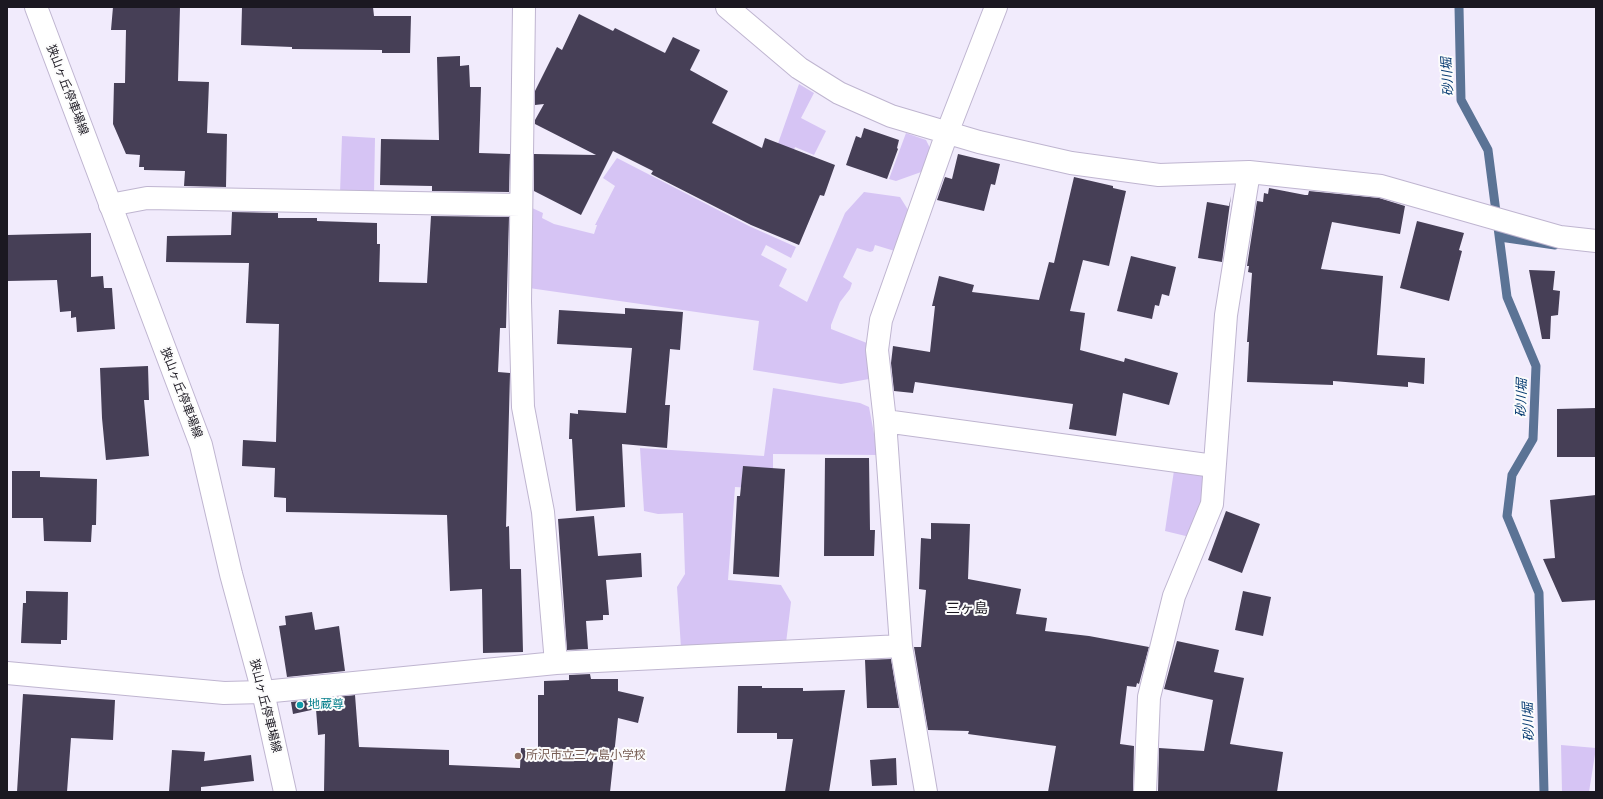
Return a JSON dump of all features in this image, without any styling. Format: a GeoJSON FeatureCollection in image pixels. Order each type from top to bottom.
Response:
{"type":"FeatureCollection","features":[{"type":"Feature","properties":{"kind":"street","name":"狭山ヶ丘停車場線"},"geometry":{"type":"LineString","coordinates":[[36,7],[201,445],[231,574],[263,692],[285,792]]}},
{"type":"Feature","properties":{"kind":"street"},"geometry":{"type":"LineString","coordinates":[[524,7],[520,205],[523,407],[543,512],[556,663]]}},
{"type":"Feature","properties":{"kind":"street"},"geometry":{"type":"LineString","coordinates":[[727,7],[799,68],[839,93],[891,116],[946,133],[1071,163],[1158,175],[1250,172],[1381,186],[1560,237],[1596,241]]}},
{"type":"Feature","properties":{"kind":"street"},"geometry":{"type":"LineString","coordinates":[[926,792],[901,646],[885,421],[877,350],[881,320],[946,133],[996,7]]}},
{"type":"Feature","properties":{"kind":"street"},"geometry":{"type":"LineString","coordinates":[[1145,792],[1149,697],[1174,596],[1212,504],[1226,315],[1234,276],[1250,172]]}},
{"type":"Feature","properties":{"kind":"street"},"geometry":{"type":"LineString","coordinates":[[110,205],[147,198],[520,205]]}},
{"type":"Feature","properties":{"kind":"street"},"geometry":{"type":"LineString","coordinates":[[885,421],[1214,466]]}},
{"type":"Feature","properties":{"kind":"street"},"geometry":{"type":"LineString","coordinates":[[7,673],[224,694],[263,692],[556,663],[901,646]]}},
{"type":"Feature","properties":{"kind":"shaded area"},"geometry":{"type":"Polygon","coordinates":[[[799,84],[814,93],[801,118],[826,131],[814,155],[795,147],[791,158],[775,152],[799,84]]]}},
{"type":"Feature","properties":{"kind":"shaded area"},"geometry":{"type":"Polygon","coordinates":[[[906,133],[926,140],[931,150],[924,171],[896,181],[889,179],[906,133]]]}},
{"type":"Feature","properties":{"kind":"shaded area"},"geometry":{"type":"Polygon","coordinates":[[[342,136],[375,138],[374,194],[340,193],[342,136]]]}},
{"type":"Feature","properties":{"kind":"shaded area"},"geometry":{"type":"Polygon","coordinates":[[[617,158],[749,226],[796,247],[791,258],[766,245],[761,255],[787,269],[779,286],[807,302],[845,213],[864,192],[900,197],[910,213],[898,252],[875,245],[873,251],[870,252],[857,248],[843,277],[852,283],[850,289],[840,302],[831,325],[831,329],[872,345],[869,379],[841,384],[753,370],[759,321],[529,288],[530,207],[543,213],[542,218],[554,224],[594,234],[597,225],[595,225],[615,186],[603,178],[617,158]]]}},
{"type":"Feature","properties":{"kind":"shaded area"},"geometry":{"type":"Polygon","coordinates":[[[773,388],[860,403],[869,407],[878,455],[773,454],[773,489],[735,487],[728,580],[781,585],[791,602],[786,643],[681,648],[677,587],[685,574],[683,513],[658,514],[644,511],[640,448],[764,456],[773,388]]]}},
{"type":"Feature","properties":{"kind":"shaded area"},"geometry":{"type":"Polygon","coordinates":[[[1176,457],[1212,464],[1194,538],[1165,531],[1176,457]]]}},
{"type":"Feature","properties":{"kind":"shaded area"},"geometry":{"type":"Polygon","coordinates":[[[1561,745],[1596,748],[1589,792],[1562,792],[1561,745]]]}},
{"type":"Feature","properties":{"kind":"building"},"geometry":{"type":"Polygon","coordinates":[[[113,7],[180,7],[178,81],[209,82],[207,133],[227,134],[226,187],[184,186],[185,171],[144,170],[144,167],[139,167],[140,155],[126,154],[113,124],[114,83],[125,83],[126,30],[111,30],[113,7]]]}},
{"type":"Feature","properties":{"kind":"building"},"geometry":{"type":"Polygon","coordinates":[[[242,7],[373,7],[374,16],[411,16],[410,53],[382,53],[382,50],[292,49],[292,47],[241,45],[242,7]]]}},
{"type":"Feature","properties":{"kind":"building"},"geometry":{"type":"Polygon","coordinates":[[[579,14],[613,31],[615,28],[665,53],[673,37],[700,50],[690,70],[728,91],[712,123],[762,148],[765,138],[835,165],[824,196],[820,195],[799,245],[751,225],[651,174],[653,171],[613,151],[581,215],[534,191],[534,154],[596,155],[535,124],[535,120],[544,104],[535,105],[535,91],[557,47],[562,50],[579,14]]]}},
{"type":"Feature","properties":{"kind":"building"},"geometry":{"type":"Polygon","coordinates":[[[460,56],[460,66],[469,65],[470,87],[481,87],[479,153],[510,154],[509,192],[432,191],[432,186],[380,185],[381,139],[439,140],[437,57],[460,56]]]}},
{"type":"Feature","properties":{"kind":"building"},"geometry":{"type":"Polygon","coordinates":[[[864,128],[899,140],[898,149],[887,179],[846,165],[856,136],[861,138],[864,128]]]}},
{"type":"Feature","properties":{"kind":"building"},"geometry":{"type":"Polygon","coordinates":[[[958,154],[1000,164],[995,185],[991,184],[984,211],[937,200],[945,177],[952,179],[958,154]]]}},
{"type":"Feature","properties":{"kind":"building"},"geometry":{"type":"Polygon","coordinates":[[[1074,177],[1113,186],[1113,188],[1126,191],[1109,266],[1083,260],[1070,311],[1085,313],[1080,350],[1124,362],[1125,358],[1178,373],[1169,405],[1123,393],[1116,436],[1069,429],[1073,404],[915,382],[913,393],[894,391],[891,363],[893,346],[930,352],[935,306],[932,306],[939,276],[974,285],[972,292],[1039,300],[1049,262],[1054,263],[1074,177]]]}},
{"type":"Feature","properties":{"kind":"building"},"geometry":{"type":"Polygon","coordinates":[[[1269,188],[1305,195],[1308,195],[1309,191],[1379,198],[1405,206],[1400,234],[1332,222],[1321,269],[1383,276],[1377,355],[1425,358],[1424,384],[1408,382],[1408,387],[1333,381],[1333,385],[1247,382],[1249,342],[1247,342],[1252,273],[1248,272],[1249,266],[1247,266],[1257,201],[1263,202],[1264,193],[1268,194],[1269,188]]]}},
{"type":"Feature","properties":{"kind":"building"},"geometry":{"type":"Polygon","coordinates":[[[1231,196],[1222,262],[1198,258],[1207,202],[1229,206],[1231,196]]]}},
{"type":"Feature","properties":{"kind":"building"},"geometry":{"type":"Polygon","coordinates":[[[232,212],[278,213],[278,218],[317,218],[317,221],[377,223],[377,244],[380,244],[379,282],[427,283],[431,216],[509,217],[506,328],[500,328],[498,372],[510,373],[506,527],[509,526],[510,569],[521,569],[523,652],[483,653],[482,589],[450,591],[447,515],[286,512],[286,498],[274,497],[275,468],[242,466],[243,440],[276,442],[279,324],[246,323],[249,263],[166,262],[167,236],[231,235],[232,212]]]}},
{"type":"Feature","properties":{"kind":"building"},"geometry":{"type":"Polygon","coordinates":[[[1417,221],[1464,233],[1459,250],[1462,251],[1449,301],[1400,288],[1417,221]]]}},
{"type":"Feature","properties":{"kind":"building"},"geometry":{"type":"Polygon","coordinates":[[[91,233],[91,277],[103,276],[104,288],[112,288],[115,329],[77,332],[76,317],[71,318],[71,311],[60,312],[57,280],[7,281],[7,235],[91,233]]]}},
{"type":"Feature","properties":{"kind":"building"},"geometry":{"type":"Polygon","coordinates":[[[1131,256],[1176,267],[1169,296],[1162,294],[1159,306],[1155,305],[1152,319],[1117,311],[1131,256]]]}},
{"type":"Feature","properties":{"kind":"building"},"geometry":{"type":"Polygon","coordinates":[[[1529,270],[1555,271],[1553,290],[1560,291],[1558,315],[1551,316],[1550,339],[1542,339],[1529,270]]]}},
{"type":"Feature","properties":{"kind":"building"},"geometry":{"type":"Polygon","coordinates":[[[625,308],[683,312],[680,350],[670,349],[665,405],[670,405],[667,448],[622,444],[625,507],[576,511],[572,439],[569,439],[570,413],[578,414],[578,410],[626,413],[632,348],[557,344],[559,310],[625,314],[625,308]]]}},
{"type":"Feature","properties":{"kind":"building"},"geometry":{"type":"Polygon","coordinates":[[[148,366],[149,400],[144,400],[149,456],[106,460],[102,418],[100,368],[148,366]]]}},
{"type":"Feature","properties":{"kind":"building"},"geometry":{"type":"Polygon","coordinates":[[[1596,408],[1596,457],[1557,457],[1557,409],[1596,408]]]}},
{"type":"Feature","properties":{"kind":"building"},"geometry":{"type":"Polygon","coordinates":[[[825,458],[869,458],[870,530],[875,530],[874,556],[824,556],[825,458]]]}},
{"type":"Feature","properties":{"kind":"building"},"geometry":{"type":"Polygon","coordinates":[[[743,466],[785,469],[779,577],[733,574],[737,496],[740,496],[743,466]]]}},
{"type":"Feature","properties":{"kind":"building"},"geometry":{"type":"Polygon","coordinates":[[[12,471],[40,471],[40,477],[97,479],[96,525],[92,525],[91,542],[44,541],[43,518],[12,518],[12,471]]]}},
{"type":"Feature","properties":{"kind":"building"},"geometry":{"type":"Polygon","coordinates":[[[1596,495],[1596,600],[1562,602],[1543,559],[1555,558],[1550,500],[1596,495]]]}},
{"type":"Feature","properties":{"kind":"building"},"geometry":{"type":"Polygon","coordinates":[[[1226,511],[1260,524],[1242,573],[1208,560],[1226,511]]]}},
{"type":"Feature","properties":{"kind":"building"},"geometry":{"type":"Polygon","coordinates":[[[594,516],[598,556],[641,553],[642,577],[606,580],[609,615],[603,615],[603,620],[586,621],[588,649],[567,650],[558,519],[594,516]]]}},
{"type":"Feature","properties":{"kind":"building"},"geometry":{"type":"Polygon","coordinates":[[[931,523],[970,524],[968,579],[1021,589],[1016,614],[1047,618],[1045,631],[1089,636],[1149,647],[1139,684],[1137,683],[1136,687],[1127,686],[1120,744],[1134,746],[1133,792],[1048,792],[1056,746],[968,734],[969,731],[928,730],[914,647],[921,647],[926,590],[919,589],[921,538],[931,539],[931,523]]]}},
{"type":"Feature","properties":{"kind":"building"},"geometry":{"type":"Polygon","coordinates":[[[26,591],[68,592],[67,640],[61,640],[61,644],[21,643],[23,603],[26,603],[26,591]]]}},
{"type":"Feature","properties":{"kind":"building"},"geometry":{"type":"Polygon","coordinates":[[[1243,591],[1271,597],[1263,636],[1235,630],[1243,591]]]}},
{"type":"Feature","properties":{"kind":"building"},"geometry":{"type":"Polygon","coordinates":[[[312,612],[315,630],[339,626],[345,671],[287,677],[279,626],[286,625],[285,616],[312,612]]]}},
{"type":"Feature","properties":{"kind":"building"},"geometry":{"type":"Polygon","coordinates":[[[1177,641],[1219,650],[1214,672],[1244,678],[1230,744],[1283,752],[1277,792],[1158,792],[1159,748],[1204,751],[1213,700],[1164,689],[1177,641]]]}},
{"type":"Feature","properties":{"kind":"building"},"geometry":{"type":"Polygon","coordinates":[[[891,659],[899,708],[867,708],[865,660],[891,659]]]}},
{"type":"Feature","properties":{"kind":"building"},"geometry":{"type":"Polygon","coordinates":[[[590,674],[591,679],[618,679],[618,691],[644,697],[638,723],[618,718],[610,792],[324,792],[325,734],[318,735],[316,709],[293,714],[291,702],[355,695],[359,747],[449,750],[449,765],[520,768],[521,748],[538,749],[538,695],[544,695],[544,681],[569,680],[569,675],[590,674]]]}},
{"type":"Feature","properties":{"kind":"building"},"geometry":{"type":"Polygon","coordinates":[[[738,686],[762,686],[762,688],[803,688],[803,691],[845,690],[829,792],[785,792],[793,739],[777,739],[777,733],[737,733],[738,686]]]}},
{"type":"Feature","properties":{"kind":"building"},"geometry":{"type":"Polygon","coordinates":[[[23,694],[115,700],[113,740],[71,738],[67,792],[17,792],[23,694]]]}},
{"type":"Feature","properties":{"kind":"building"},"geometry":{"type":"Polygon","coordinates":[[[172,750],[205,752],[204,761],[251,755],[254,781],[201,787],[201,792],[169,792],[172,750]]]}},
{"type":"Feature","properties":{"kind":"building"},"geometry":{"type":"Polygon","coordinates":[[[896,758],[897,785],[872,786],[870,760],[896,758]]]}},
{"type":"Feature","properties":{"kind":"waterway","name":"砂川堀"},"geometry":{"type":"LineString","coordinates":[[1459,7],[1461,100],[1488,150],[1507,297],[1536,366],[1533,439],[1512,475],[1507,516],[1539,593],[1544,792]]}},
{"type":"Feature","properties":{"kind":"waterway"},"geometry":{"type":"LineString","coordinates":[[1500,237],[1555,245]]}},
{"type":"Feature","properties":{"kind":"place","name":"地蔵尊"},"geometry":{"type":"Point","coordinates":[300,705]}},
{"type":"Feature","properties":{"kind":"place","name":"所沢市立三ヶ島小学校"},"geometry":{"type":"Point","coordinates":[518,756]}},
{"type":"Feature","properties":{"kind":"district","name":"三ヶ島"},"geometry":{"type":"Point","coordinates":[967,609]}}]}
